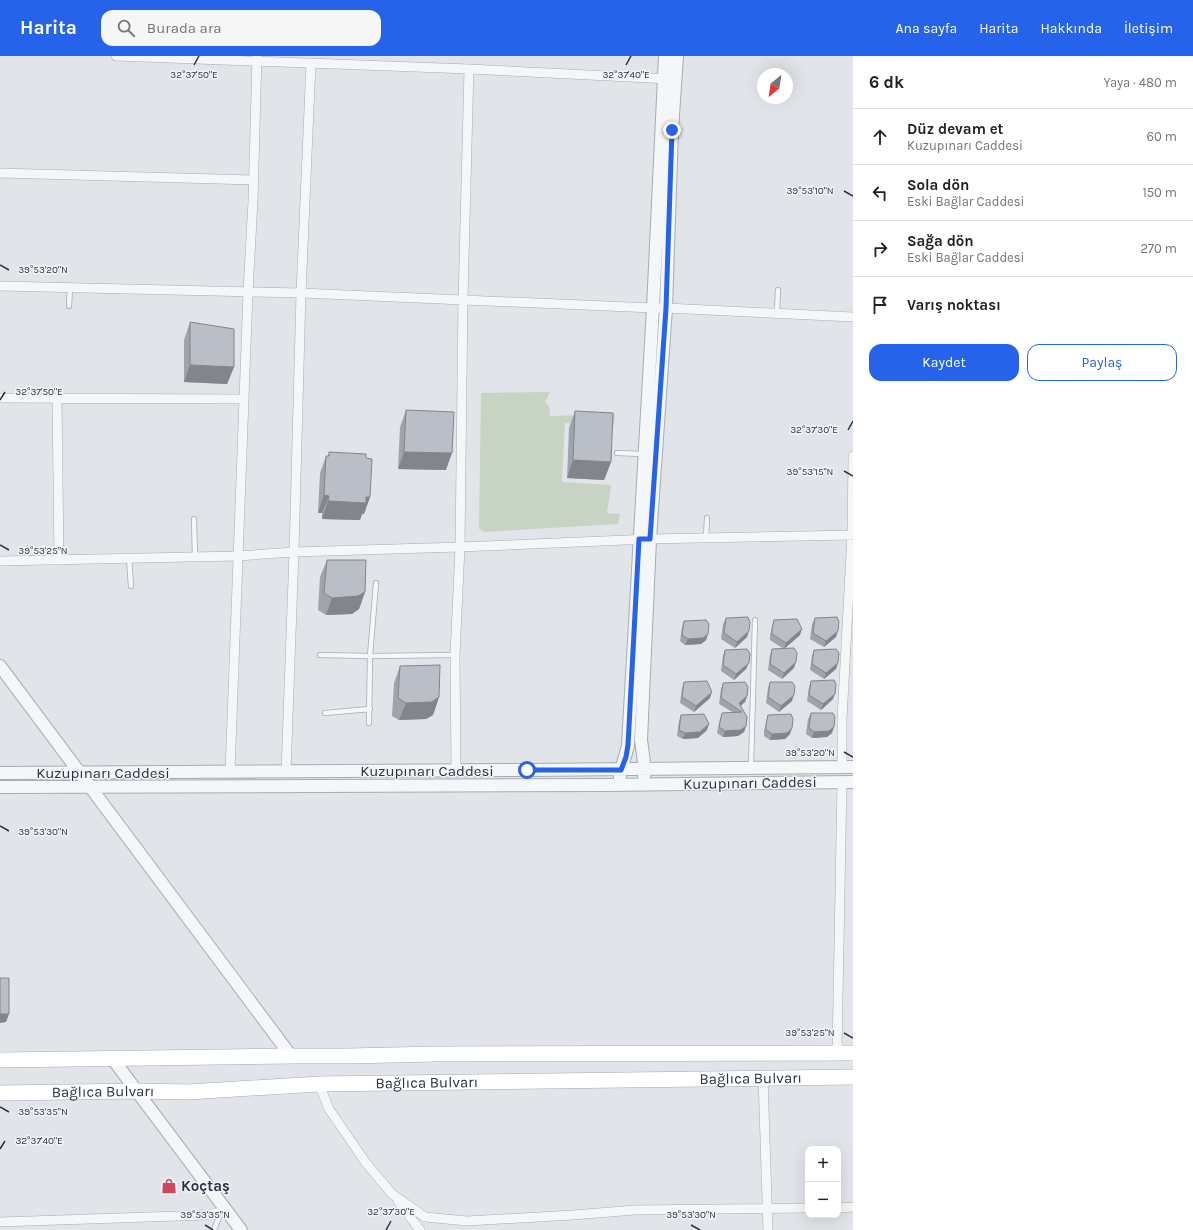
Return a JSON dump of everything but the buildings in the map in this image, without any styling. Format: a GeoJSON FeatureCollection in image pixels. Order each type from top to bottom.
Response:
{"type":"FeatureCollection","features":[{"type":"Feature","properties":{"kind":"main road","name":"Bağlıca Bulvarı"},"geometry":{"type":"LineString","coordinates":[[0,1060],[435,1054],[853,1053]]}},
{"type":"Feature","properties":{"kind":"main road","name":"Bağlıca Bulvarı"},"geometry":{"type":"LineString","coordinates":[[0,1093],[138,1091],[188,1092],[319,1084],[853,1077]]}},
{"type":"Feature","properties":{"kind":"street"},"geometry":{"type":"LineString","coordinates":[[116,56],[257,58],[311,63],[344,60],[676,79]]}},
{"type":"Feature","properties":{"kind":"street"},"geometry":{"type":"LineString","coordinates":[[644,784],[645,769],[642,740],[645,454],[665,56]]}},
{"type":"Feature","properties":{"kind":"street"},"geometry":{"type":"LineString","coordinates":[[620,785],[621,770],[626,757],[628,745],[644,539],[666,308],[672,130],[678,56]]}},
{"type":"Feature","properties":{"kind":"street"},"geometry":{"type":"LineString","coordinates":[[230,772],[248,292],[254,180],[257,58]]}},
{"type":"Feature","properties":{"kind":"street"},"geometry":{"type":"LineString","coordinates":[[286,772],[301,293],[311,63]]}},
{"type":"Feature","properties":{"kind":"street"},"geometry":{"type":"LineString","coordinates":[[456,771],[455,655],[460,547],[463,300],[469,68]]}},
{"type":"Feature","properties":{"kind":"street"},"geometry":{"type":"LineString","coordinates":[[0,173],[254,180]]}},
{"type":"Feature","properties":{"kind":"street"},"geometry":{"type":"LineString","coordinates":[[0,286],[301,293],[853,317]]}},
{"type":"Feature","properties":{"kind":"street"},"geometry":{"type":"LineString","coordinates":[[0,398],[244,399]]}},
{"type":"Feature","properties":{"kind":"street"},"geometry":{"type":"LineString","coordinates":[[57,398],[59,560]]}},
{"type":"Feature","properties":{"kind":"street"},"geometry":{"type":"LineString","coordinates":[[847,767],[842,719],[852,535],[853,456]]}},
{"type":"Feature","properties":{"kind":"street"},"geometry":{"type":"LineString","coordinates":[[0,561],[238,556],[294,552],[644,539],[852,535]]}},
{"type":"Feature","properties":{"kind":"street"},"geometry":{"type":"LineString","coordinates":[[0,666],[292,1056]]}},
{"type":"Feature","properties":{"kind":"street","name":"Kuzupınarı Caddesi"},"geometry":{"type":"LineString","coordinates":[[0,773],[621,770],[847,767]]}},
{"type":"Feature","properties":{"kind":"street"},"geometry":{"type":"LineString","coordinates":[[837,1053],[847,782]]}},
{"type":"Feature","properties":{"kind":"street","name":"Kuzupınarı Caddesi"},"geometry":{"type":"LineString","coordinates":[[0,787],[620,785],[847,782]]}},
{"type":"Feature","properties":{"kind":"street"},"geometry":{"type":"LineString","coordinates":[[112,1058],[138,1091],[224,1211],[241,1230]]}},
{"type":"Feature","properties":{"kind":"street"},"geometry":{"type":"LineString","coordinates":[[763,1077],[768,1230]]}},
{"type":"Feature","properties":{"kind":"street"},"geometry":{"type":"LineString","coordinates":[[319,1084],[329,1109],[343,1131],[366,1163],[420,1230]]}},
{"type":"Feature","properties":{"kind":"street"},"geometry":{"type":"LineString","coordinates":[[392,1194],[426,1217],[467,1221],[635,1210],[805,1208]]}},
{"type":"Feature","properties":{"kind":"street"},"geometry":{"type":"LineString","coordinates":[[841,1208],[853,1207]]}},
{"type":"Feature","properties":{"kind":"street"},"geometry":{"type":"LineString","coordinates":[[0,1222],[208,1214],[224,1211]]}},
{"type":"Feature","properties":{"kind":"lane"},"geometry":{"type":"LineString","coordinates":[[69,306],[70,287]]}},
{"type":"Feature","properties":{"kind":"lane"},"geometry":{"type":"LineString","coordinates":[[777,313],[778,290]]}},
{"type":"Feature","properties":{"kind":"lane"},"geometry":{"type":"LineString","coordinates":[[617,453],[645,454]]}},
{"type":"Feature","properties":{"kind":"lane"},"geometry":{"type":"LineString","coordinates":[[706,538],[707,518]]}},
{"type":"Feature","properties":{"kind":"lane"},"geometry":{"type":"LineString","coordinates":[[194,519],[195,557]]}},
{"type":"Feature","properties":{"kind":"lane"},"geometry":{"type":"LineString","coordinates":[[129,558],[131,586]]}},
{"type":"Feature","properties":{"kind":"lane"},"geometry":{"type":"LineString","coordinates":[[369,723],[370,656],[376,583]]}},
{"type":"Feature","properties":{"kind":"lane"},"geometry":{"type":"LineString","coordinates":[[751,768],[755,620]]}},
{"type":"Feature","properties":{"kind":"lane"},"geometry":{"type":"LineString","coordinates":[[320,655],[455,655]]}},
{"type":"Feature","properties":{"kind":"lane"},"geometry":{"type":"LineString","coordinates":[[325,713],[370,709]]}},
{"type":"Feature","properties":{"kind":"lane"},"geometry":{"type":"LineString","coordinates":[[214,1230],[224,1211]]}},
{"type":"Feature","properties":{"kind":"green space"},"geometry":{"type":"Polygon","coordinates":[[[550,392],[545,402],[549,406],[550,416],[615,414],[614,426],[565,423],[562,482],[611,485],[607,513],[620,514],[618,524],[485,532],[479,529],[481,393],[550,392]]]}},
{"type":"Feature","properties":{"kind":"place","name":"Koçtaş"},"geometry":{"type":"Point","coordinates":[169,1186]}},
{"type":"Feature","properties":{"kind":"route"},"geometry":{"type":"LineString","coordinates":[[527,770],[621,770],[626,757],[628,745],[639,539],[650,539],[666,308],[672,130]]}}]}
